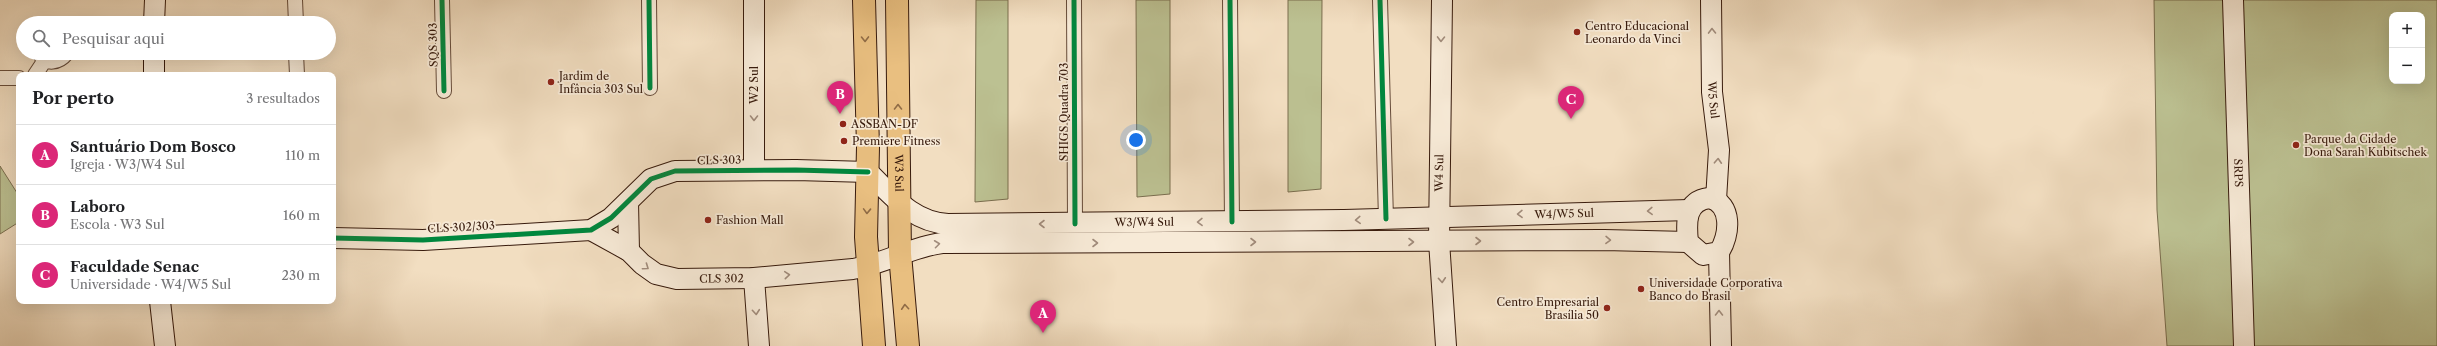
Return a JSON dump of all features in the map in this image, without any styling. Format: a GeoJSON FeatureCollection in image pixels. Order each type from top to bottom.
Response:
{"type":"FeatureCollection","features":[{"type":"Feature","properties":{"kind":"main road"},"geometry":{"type":"LineString","coordinates":[[154,16],[155,0]]}},
{"type":"Feature","properties":{"kind":"main road"},"geometry":{"type":"LineString","coordinates":[[164,0],[164,16]]}},
{"type":"Feature","properties":{"kind":"main road","name":"W2 Sul"},"geometry":{"type":"LineString","coordinates":[[754,0],[754,170]]}},
{"type":"Feature","properties":{"kind":"main road"},"geometry":{"type":"LineString","coordinates":[[864,0],[868,172],[867,267],[874,346]]}},
{"type":"Feature","properties":{"kind":"main road","name":"W3 Sul"},"geometry":{"type":"LineString","coordinates":[[897,0],[900,254],[908,346]]}},
{"type":"Feature","properties":{"kind":"main road","name":"W4 Sul"},"geometry":{"type":"LineString","coordinates":[[1442,0],[1439,242],[1446,346]]}},
{"type":"Feature","properties":{"kind":"main road","name":"W5 Sul"},"geometry":{"type":"LineString","coordinates":[[1711,0],[1712,92],[1719,150],[1716,200]]}},
{"type":"Feature","properties":{"kind":"main road","name":"SRPS"},"geometry":{"type":"LineString","coordinates":[[2234,0],[2244,346]]}},
{"type":"Feature","properties":{"kind":"main road"},"geometry":{"type":"LineString","coordinates":[[154,60],[154,72]]}},
{"type":"Feature","properties":{"kind":"main road"},"geometry":{"type":"LineString","coordinates":[[164,60],[164,72]]}},
{"type":"Feature","properties":{"kind":"main road","name":"CLS 303"},"geometry":{"type":"LineString","coordinates":[[591,230],[611,218],[651,179],[675,171],[754,170],[868,172]]}},
{"type":"Feature","properties":{"kind":"main road","name":"W3/W4 Sul"},"geometry":{"type":"LineString","coordinates":[[868,172],[899,202],[923,220],[1006,233],[1154,232],[1439,242]]}},
{"type":"Feature","properties":{"kind":"main road"},"geometry":{"type":"LineString","coordinates":[[1688,242],[1689,210],[1702,199],[1716,200],[1727,215],[1725,242],[1719,252],[1721,346]]}},
{"type":"Feature","properties":{"kind":"main road"},"geometry":{"type":"LineString","coordinates":[[628,202],[629,252]]}},
{"type":"Feature","properties":{"kind":"main road","name":"W4/W5 Sul"},"geometry":{"type":"LineString","coordinates":[[1439,216],[1689,210]]}},
{"type":"Feature","properties":{"kind":"main road","name":"W3/W4 Sul"},"geometry":{"type":"LineString","coordinates":[[867,267],[924,246],[1074,224],[1154,232],[1232,222],[1439,216]]}},
{"type":"Feature","properties":{"kind":"main road","name":"CLS 302"},"geometry":{"type":"LineString","coordinates":[[591,230],[629,252],[656,274],[677,279],[754,278],[867,267]]}},
{"type":"Feature","properties":{"kind":"main road","name":"CLS 302/303"},"geometry":{"type":"LineString","coordinates":[[336,238],[423,240],[591,230]]}},
{"type":"Feature","properties":{"kind":"main road"},"geometry":{"type":"LineString","coordinates":[[1439,242],[1604,240],[1688,242],[1703,255],[1719,252]]}},
{"type":"Feature","properties":{"kind":"main road"},"geometry":{"type":"LineString","coordinates":[[754,278],[759,346]]}},
{"type":"Feature","properties":{"kind":"main road"},"geometry":{"type":"LineString","coordinates":[[163,305],[165,346]]}},
{"type":"Feature","properties":{"kind":"street"},"geometry":{"type":"LineString","coordinates":[[295,0],[296,16]]}},
{"type":"Feature","properties":{"kind":"street","name":"SQS 303"},"geometry":{"type":"LineString","coordinates":[[442,0],[444,90]]}},
{"type":"Feature","properties":{"kind":"street"},"geometry":{"type":"LineString","coordinates":[[649,0],[650,88]]}},
{"type":"Feature","properties":{"kind":"street","name":"SHIGS Quadra 703"},"geometry":{"type":"LineString","coordinates":[[1074,0],[1074,224]]}},
{"type":"Feature","properties":{"kind":"street"},"geometry":{"type":"LineString","coordinates":[[1230,0],[1232,222]]}},
{"type":"Feature","properties":{"kind":"street"},"geometry":{"type":"LineString","coordinates":[[1380,0],[1386,218]]}},
{"type":"Feature","properties":{"kind":"street"},"geometry":{"type":"LineString","coordinates":[[36,72],[41,60]]}},
{"type":"Feature","properties":{"kind":"street"},"geometry":{"type":"LineString","coordinates":[[49,60],[54,62],[59,60]]}},
{"type":"Feature","properties":{"kind":"street"},"geometry":{"type":"LineString","coordinates":[[296,60],[297,72]]}},
{"type":"Feature","properties":{"kind":"street"},"geometry":{"type":"LineString","coordinates":[[0,78],[16,78]]}},
{"type":"Feature","properties":{"kind":"green space"},"geometry":{"type":"Polygon","coordinates":[[[976,0],[1008,0],[1008,199],[975,202],[976,0]]]}},
{"type":"Feature","properties":{"kind":"green space"},"geometry":{"type":"Polygon","coordinates":[[[1136,0],[1170,0],[1170,194],[1137,197],[1136,0]]]}},
{"type":"Feature","properties":{"kind":"green space"},"geometry":{"type":"Polygon","coordinates":[[[1288,0],[1322,0],[1321,189],[1288,192],[1288,0]]]}},
{"type":"Feature","properties":{"kind":"green space","name":"Parque da Cidade Dona Sarah Kubitschek"},"geometry":{"type":"Polygon","coordinates":[[[2154,0],[2437,0],[2437,346],[2167,346],[2157,210],[2154,0]]]}},
{"type":"Feature","properties":{"kind":"green space"},"geometry":{"type":"Polygon","coordinates":[[[0,166],[16,191],[16,224],[0,234],[0,166]]]}},
{"type":"Feature","properties":{"kind":"cycle path"},"geometry":{"type":"LineString","coordinates":[[442,0],[444,91]]}},
{"type":"Feature","properties":{"kind":"cycle path"},"geometry":{"type":"LineString","coordinates":[[649,0],[650,88]]}},
{"type":"Feature","properties":{"kind":"cycle path"},"geometry":{"type":"LineString","coordinates":[[1074,0],[1075,224]]}},
{"type":"Feature","properties":{"kind":"cycle path"},"geometry":{"type":"LineString","coordinates":[[1230,0],[1232,222]]}},
{"type":"Feature","properties":{"kind":"cycle path"},"geometry":{"type":"LineString","coordinates":[[1380,0],[1386,219]]}},
{"type":"Feature","properties":{"kind":"cycle path"},"geometry":{"type":"LineString","coordinates":[[336,238],[423,240],[591,230],[611,218],[651,179],[675,171],[796,170],[868,172]]}},
{"type":"Feature","properties":{"kind":"place","name":"Centro Educacional Leonardo da Vinci"},"geometry":{"type":"Point","coordinates":[1577,32]}},
{"type":"Feature","properties":{"kind":"place","name":"Jardim de Infância 303 Sul"},"geometry":{"type":"Point","coordinates":[551,82]}},
{"type":"Feature","properties":{"kind":"place","name":"Laboro"},"geometry":{"type":"Point","coordinates":[840,114]}},
{"type":"Feature","properties":{"kind":"place","name":"Faculdade Senac"},"geometry":{"type":"Point","coordinates":[1571,119]}},
{"type":"Feature","properties":{"kind":"place","name":"ASSBAN-DF"},"geometry":{"type":"Point","coordinates":[843,124]}},
{"type":"Feature","properties":{"kind":"place","name":"Premiere Fitness"},"geometry":{"type":"Point","coordinates":[844,141]}},
{"type":"Feature","properties":{"kind":"place","name":"Parque da Cidade Dona Sarah Kubitschek"},"geometry":{"type":"Point","coordinates":[2296,145]}},
{"type":"Feature","properties":{"kind":"place","name":"Fashion Mall"},"geometry":{"type":"Point","coordinates":[708,220]}},
{"type":"Feature","properties":{"kind":"place","name":"Universidade Corporativa Banco do Brasil"},"geometry":{"type":"Point","coordinates":[1641,289]}},
{"type":"Feature","properties":{"kind":"place","name":"Centro Empresarial Brasília 50"},"geometry":{"type":"Point","coordinates":[1607,308]}},
{"type":"Feature","properties":{"kind":"place","name":"Santuário Dom Bosco"},"geometry":{"type":"Point","coordinates":[1043,333]}}]}
